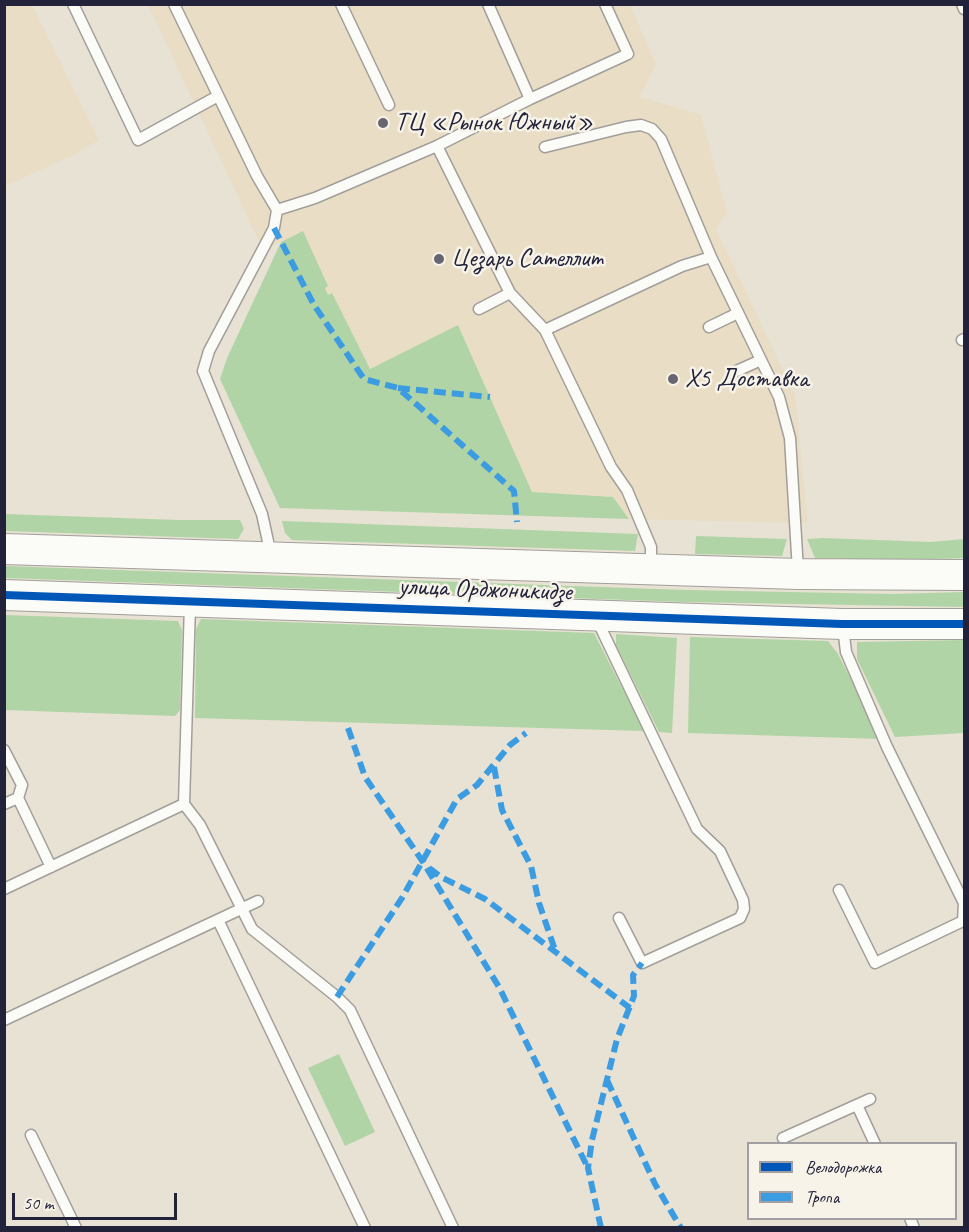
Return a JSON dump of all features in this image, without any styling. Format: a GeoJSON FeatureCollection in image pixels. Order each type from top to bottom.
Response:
{"type":"FeatureCollection","features":[{"type":"Feature","properties":{"kind":"street","name":"улица Орджоникидзе"},"geometry":{"type":"LineString","coordinates":[[4,549],[798,574],[964,575]]}},
{"type":"Feature","properties":{"kind":"street","name":"улица Орджоникидзе"},"geometry":{"type":"LineString","coordinates":[[4,595],[842,624],[964,624]]}},
{"type":"Feature","properties":{"kind":"lane"},"geometry":{"type":"LineString","coordinates":[[73,4],[138,140],[218,96]]}},
{"type":"Feature","properties":{"kind":"lane"},"geometry":{"type":"LineString","coordinates":[[174,4],[256,176],[277,210],[274,228],[209,351],[203,371],[262,513],[271,558]]}},
{"type":"Feature","properties":{"kind":"lane"},"geometry":{"type":"LineString","coordinates":[[341,4],[389,105]]}},
{"type":"Feature","properties":{"kind":"lane"},"geometry":{"type":"LineString","coordinates":[[488,4],[530,99]]}},
{"type":"Feature","properties":{"kind":"lane"},"geometry":{"type":"LineString","coordinates":[[277,210],[315,198],[437,146],[530,99],[628,54],[605,4]]}},
{"type":"Feature","properties":{"kind":"lane"},"geometry":{"type":"LineString","coordinates":[[962,4],[964,9]]}},
{"type":"Feature","properties":{"kind":"lane"},"geometry":{"type":"LineString","coordinates":[[545,147],[641,125],[652,129],[661,139],[711,257],[779,397],[790,438],[798,574]]}},
{"type":"Feature","properties":{"kind":"lane"},"geometry":{"type":"LineString","coordinates":[[437,146],[510,293],[545,330],[611,467],[627,490],[651,547],[650,569]]}},
{"type":"Feature","properties":{"kind":"lane"},"geometry":{"type":"LineString","coordinates":[[545,330],[682,266],[711,257]]}},
{"type":"Feature","properties":{"kind":"lane"},"geometry":{"type":"LineString","coordinates":[[480,309],[510,293]]}},
{"type":"Feature","properties":{"kind":"lane"},"geometry":{"type":"LineString","coordinates":[[709,327],[738,313]]}},
{"type":"Feature","properties":{"kind":"lane"},"geometry":{"type":"LineString","coordinates":[[732,373],[761,360]]}},
{"type":"Feature","properties":{"kind":"lane"},"geometry":{"type":"LineString","coordinates":[[190,602],[184,804],[201,825],[252,929],[330,991],[350,1010],[453,1227]]}},
{"type":"Feature","properties":{"kind":"lane"},"geometry":{"type":"LineString","coordinates":[[594,614],[692,821],[697,829],[720,851],[743,900],[744,909],[740,918],[642,963],[619,918]]}},
{"type":"Feature","properties":{"kind":"lane"},"geometry":{"type":"LineString","coordinates":[[839,890],[875,963],[963,921],[964,903],[888,747],[846,652],[842,624]]}},
{"type":"Feature","properties":{"kind":"lane"},"geometry":{"type":"LineString","coordinates":[[4,750],[22,785],[18,798],[51,867]]}},
{"type":"Feature","properties":{"kind":"lane"},"geometry":{"type":"LineString","coordinates":[[4,804],[18,798]]}},
{"type":"Feature","properties":{"kind":"lane"},"geometry":{"type":"LineString","coordinates":[[4,889],[184,804]]}},
{"type":"Feature","properties":{"kind":"lane"},"geometry":{"type":"LineString","coordinates":[[4,1020],[258,901]]}},
{"type":"Feature","properties":{"kind":"lane"},"geometry":{"type":"LineString","coordinates":[[218,920],[365,1227]]}},
{"type":"Feature","properties":{"kind":"lane"},"geometry":{"type":"LineString","coordinates":[[783,1138],[870,1099]]}},
{"type":"Feature","properties":{"kind":"lane"},"geometry":{"type":"LineString","coordinates":[[857,1105],[875,1142]]}},
{"type":"Feature","properties":{"kind":"lane"},"geometry":{"type":"LineString","coordinates":[[31,1135],[76,1227]]}},
{"type":"Feature","properties":{"kind":"shaded area"},"geometry":{"type":"Polygon","coordinates":[[[4,5],[32,5],[99,140],[75,154],[5,186],[4,5]]]}},
{"type":"Feature","properties":{"kind":"shaded area"},"geometry":{"type":"Polygon","coordinates":[[[148,5],[630,5],[656,64],[640,97],[701,115],[727,213],[716,229],[795,395],[808,523],[629,519],[613,497],[532,492],[458,325],[370,369],[332,294],[328,295],[325,288],[328,286],[302,232],[263,250],[148,5]]]}},
{"type":"Feature","properties":{"kind":"green space"},"geometry":{"type":"Polygon","coordinates":[[[303,231],[328,286],[325,288],[328,295],[332,293],[370,369],[458,325],[532,492],[613,497],[629,519],[280,508],[220,379],[227,358],[281,242],[303,231]]]}},
{"type":"Feature","properties":{"kind":"green space"},"geometry":{"type":"Polygon","coordinates":[[[5,514],[240,520],[244,529],[238,539],[5,531],[5,514]]]}},
{"type":"Feature","properties":{"kind":"green space"},"geometry":{"type":"Polygon","coordinates":[[[282,521],[638,534],[635,551],[292,540],[285,533],[282,521]]]}},
{"type":"Feature","properties":{"kind":"green space"},"geometry":{"type":"Polygon","coordinates":[[[696,536],[787,539],[782,556],[695,554],[696,536]]]}},
{"type":"Feature","properties":{"kind":"green space"},"geometry":{"type":"Polygon","coordinates":[[[807,539],[931,542],[964,539],[964,558],[903,560],[815,558],[807,539]]]}},
{"type":"Feature","properties":{"kind":"green space"},"geometry":{"type":"Polygon","coordinates":[[[5,566],[686,590],[893,594],[964,592],[964,607],[685,602],[5,578],[5,566]]]}},
{"type":"Feature","properties":{"kind":"green space"},"geometry":{"type":"Polygon","coordinates":[[[5,615],[178,621],[182,630],[180,710],[175,716],[5,710],[5,615]]]}},
{"type":"Feature","properties":{"kind":"green space"},"geometry":{"type":"Polygon","coordinates":[[[201,619],[594,633],[644,731],[195,718],[196,629],[201,619]]]}},
{"type":"Feature","properties":{"kind":"green space"},"geometry":{"type":"Polygon","coordinates":[[[616,634],[677,638],[672,733],[659,732],[616,645],[616,634]]]}},
{"type":"Feature","properties":{"kind":"green space"},"geometry":{"type":"Polygon","coordinates":[[[690,637],[828,641],[838,654],[881,739],[688,733],[690,637]]]}},
{"type":"Feature","properties":{"kind":"green space"},"geometry":{"type":"Polygon","coordinates":[[[964,640],[964,733],[895,737],[857,659],[857,642],[964,640]]]}},
{"type":"Feature","properties":{"kind":"green space"},"geometry":{"type":"Polygon","coordinates":[[[339,1054],[375,1132],[345,1146],[308,1068],[339,1054]]]}},
{"type":"Feature","properties":{"kind":"marked path"},"geometry":{"type":"LineString","coordinates":[[274,228],[314,305],[364,379],[398,388],[514,491],[517,522]]}},
{"type":"Feature","properties":{"kind":"marked path"},"geometry":{"type":"LineString","coordinates":[[398,388],[490,397]]}},
{"type":"Feature","properties":{"kind":"marked path"},"geometry":{"type":"LineString","coordinates":[[348,728],[365,777],[423,862],[499,987],[588,1168]]}},
{"type":"Feature","properties":{"kind":"marked path"},"geometry":{"type":"LineString","coordinates":[[337,997],[402,898],[457,799],[477,785],[510,745],[526,733]]}},
{"type":"Feature","properties":{"kind":"marked path"},"geometry":{"type":"LineString","coordinates":[[494,767],[502,810],[531,866],[539,903],[555,950]]}},
{"type":"Feature","properties":{"kind":"marked path"},"geometry":{"type":"LineString","coordinates":[[429,868],[441,877],[485,899],[630,1008]]}},
{"type":"Feature","properties":{"kind":"marked path"},"geometry":{"type":"LineString","coordinates":[[601,1228],[588,1168],[592,1140],[617,1039],[634,996],[633,975],[642,963]]}},
{"type":"Feature","properties":{"kind":"marked path"},"geometry":{"type":"LineString","coordinates":[[607,1080],[655,1184],[681,1228]]}},
{"type":"Feature","properties":{"kind":"cycle path"},"geometry":{"type":"LineString","coordinates":[[4,595],[842,624],[964,624]]}},
{"type":"Feature","properties":{"kind":"place","name":"ТЦ «Рынок Южный»"},"geometry":{"type":"Point","coordinates":[383,123]}},
{"type":"Feature","properties":{"kind":"place","name":"Цезарь Сателлит"},"geometry":{"type":"Point","coordinates":[439,259]}},
{"type":"Feature","properties":{"kind":"place","name":"X5 Доставка"},"geometry":{"type":"Point","coordinates":[673,379]}}]}
